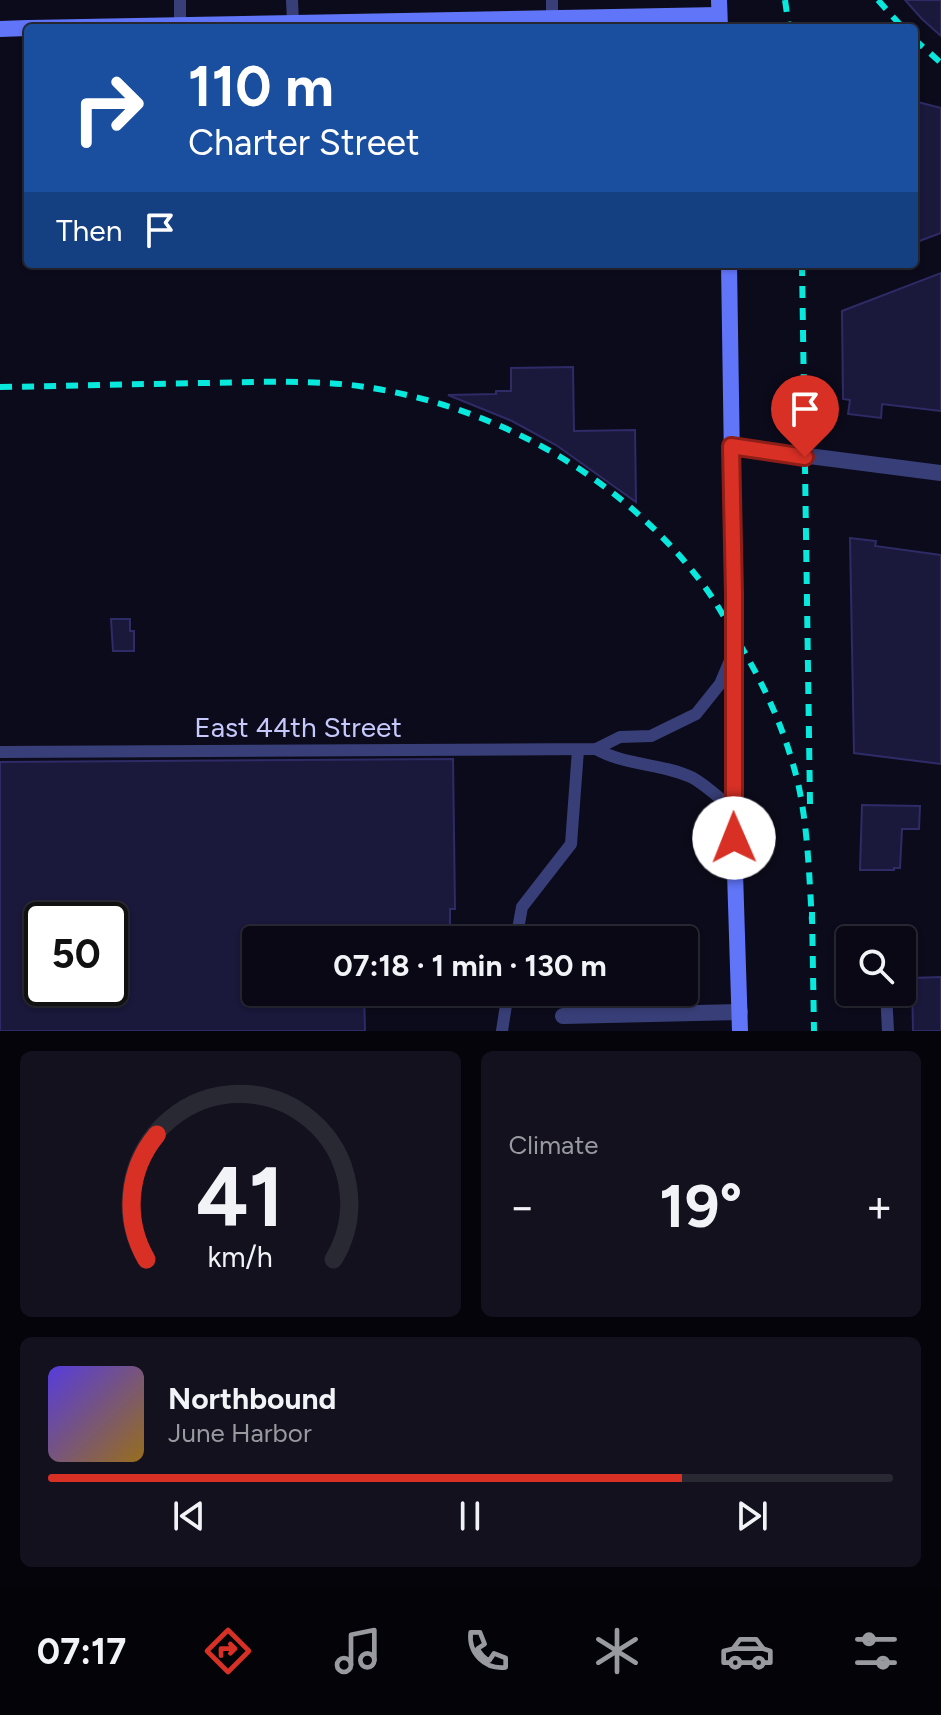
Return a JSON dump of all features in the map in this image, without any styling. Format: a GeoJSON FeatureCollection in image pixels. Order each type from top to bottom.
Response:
{"type":"FeatureCollection","features":[{"type":"Feature","properties":{"kind":"main road"},"geometry":{"type":"LineString","coordinates":[[236,24],[720,14]]}},
{"type":"Feature","properties":{"kind":"main road"},"geometry":{"type":"LineString","coordinates":[[0,29],[24,28]]}},
{"type":"Feature","properties":{"kind":"main road"},"geometry":{"type":"LineString","coordinates":[[729,268],[733,809],[740,1031]]}},
{"type":"Feature","properties":{"kind":"street"},"geometry":{"type":"LineString","coordinates":[[731,446],[941,473]]}},
{"type":"Feature","properties":{"kind":"street"},"geometry":{"type":"LineString","coordinates":[[563,1023],[740,1012]]}},
{"type":"Feature","properties":{"kind":"lane"},"geometry":{"type":"LineString","coordinates":[[180,0],[180,24]]}},
{"type":"Feature","properties":{"kind":"lane"},"geometry":{"type":"LineString","coordinates":[[292,0],[293,23]]}},
{"type":"Feature","properties":{"kind":"lane"},"geometry":{"type":"LineString","coordinates":[[552,0],[552,18]]}},
{"type":"Feature","properties":{"kind":"lane","name":"East 44th Street"},"geometry":{"type":"LineString","coordinates":[[0,752],[596,749],[620,737],[651,736],[696,714],[720,684],[733,651]]}},
{"type":"Feature","properties":{"kind":"lane","name":"East 44th Street"},"geometry":{"type":"LineString","coordinates":[[596,749],[612,758],[659,767],[693,779],[733,809]]}},
{"type":"Feature","properties":{"kind":"lane"},"geometry":{"type":"LineString","coordinates":[[519,926],[522,907],[571,844],[578,750]]}},
{"type":"Feature","properties":{"kind":"lane"},"geometry":{"type":"LineString","coordinates":[[502,1031],[506,1006]]}},
{"type":"Feature","properties":{"kind":"lane"},"geometry":{"type":"LineString","coordinates":[[887,1006],[888,1031]]}},
{"type":"Feature","properties":{"kind":"building"},"geometry":{"type":"Polygon","coordinates":[[[905,0],[941,0],[941,36],[922,19],[905,0]]]}},
{"type":"Feature","properties":{"kind":"building"},"geometry":{"type":"Polygon","coordinates":[[[918,102],[941,108],[941,233],[918,242],[918,102]]]}},
{"type":"Feature","properties":{"kind":"building"},"geometry":{"type":"Polygon","coordinates":[[[941,273],[941,411],[882,404],[881,418],[848,414],[850,400],[843,399],[842,311],[941,273]]]}},
{"type":"Feature","properties":{"kind":"building"},"geometry":{"type":"Polygon","coordinates":[[[573,367],[574,431],[635,430],[636,502],[556,445],[512,421],[448,395],[511,391],[511,368],[573,367]]]}},
{"type":"Feature","properties":{"kind":"building"},"geometry":{"type":"Polygon","coordinates":[[[850,538],[876,541],[875,546],[941,555],[941,764],[854,753],[850,538]]]}},
{"type":"Feature","properties":{"kind":"building"},"geometry":{"type":"Polygon","coordinates":[[[111,619],[130,619],[130,631],[134,631],[134,651],[113,651],[111,619]]]}},
{"type":"Feature","properties":{"kind":"building"},"geometry":{"type":"Polygon","coordinates":[[[453,759],[455,909],[450,909],[450,926],[242,926],[242,1006],[364,1006],[365,1031],[0,1031],[0,762],[453,759]]]}},
{"type":"Feature","properties":{"kind":"building"},"geometry":{"type":"Polygon","coordinates":[[[862,805],[920,806],[919,829],[902,829],[900,868],[860,870],[862,805]]]}},
{"type":"Feature","properties":{"kind":"building"},"geometry":{"type":"Polygon","coordinates":[[[941,977],[941,1031],[913,1031],[916,978],[941,977]]]}},
{"type":"Feature","properties":{"kind":"railway"},"geometry":{"type":"LineString","coordinates":[[785,0],[788,24]]}},
{"type":"Feature","properties":{"kind":"railway"},"geometry":{"type":"LineString","coordinates":[[878,0],[899,24]]}},
{"type":"Feature","properties":{"kind":"railway"},"geometry":{"type":"LineString","coordinates":[[918,43],[941,63]]}},
{"type":"Feature","properties":{"kind":"railway"},"geometry":{"type":"LineString","coordinates":[[802,268],[810,804]]}},
{"type":"Feature","properties":{"kind":"railway"},"geometry":{"type":"LineString","coordinates":[[0,387],[278,382],[351,385],[402,394],[453,408],[502,427],[548,450],[592,478],[634,510],[705,587],[758,676],[781,728],[798,783],[806,834],[812,921]]}},
{"type":"Feature","properties":{"kind":"railway"},"geometry":{"type":"LineString","coordinates":[[812,912],[814,1031]]}},
{"type":"Feature","properties":{"kind":"route"},"geometry":{"type":"LineString","coordinates":[[734,838],[731,446],[805,457]]}}]}
